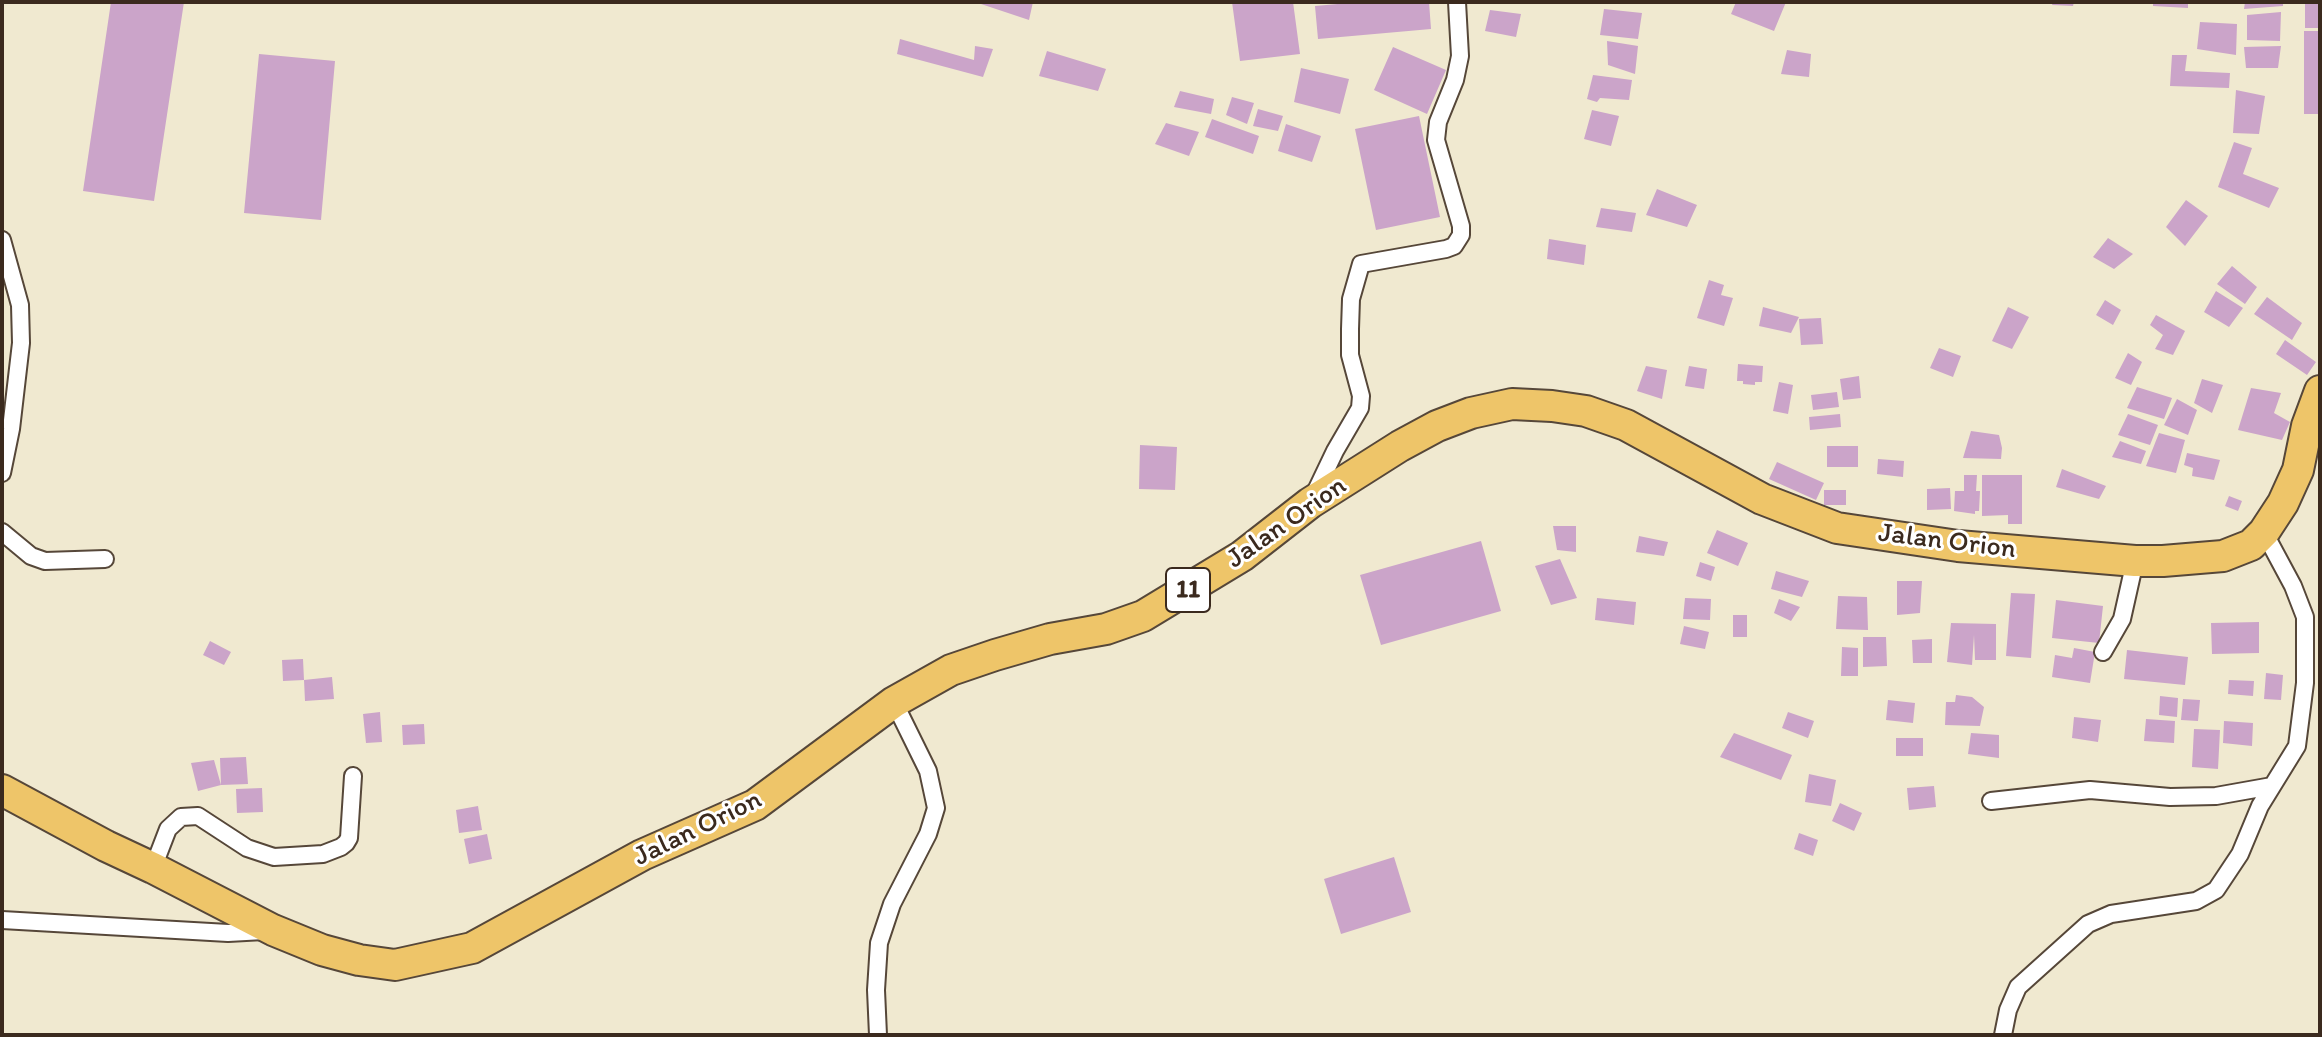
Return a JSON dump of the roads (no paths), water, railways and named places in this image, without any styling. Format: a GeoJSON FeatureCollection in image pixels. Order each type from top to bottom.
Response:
{"type":"FeatureCollection","features":[{"type":"Feature","properties":{"kind":"highway","name":"Jalan Orion"},"geometry":{"type":"LineString","coordinates":[[2,790],[273,930],[334,954],[395,965],[472,948],[642,855],[755,805],[894,702],[951,670],[1050,639],[1106,629],[1143,616],[1242,556],[1310,503],[1400,446],[1437,426],[1471,413],[1512,404],[1586,411],[1626,425],[1762,499],[1837,528],[1958,546],[2135,561],[2192,560],[2223,556],[2251,545],[2264,532],[2283,503],[2298,470],[2307,426],[2320,391]]}},
{"type":"Feature","properties":{"kind":"street"},"geometry":{"type":"LineString","coordinates":[[1310,503],[1360,408],[1361,396],[1350,355],[1350,329],[1351,299],[1361,264],[1446,249],[1454,246],[1461,235],[1436,140],[1438,122],[1455,80],[1460,56],[1457,2]]}},
{"type":"Feature","properties":{"kind":"street"},"geometry":{"type":"LineString","coordinates":[[2,240],[20,305],[21,343],[11,429],[2,473]]}},
{"type":"Feature","properties":{"kind":"street"},"geometry":{"type":"LineString","coordinates":[[2,532],[31,556],[45,561],[105,559]]}},
{"type":"Feature","properties":{"kind":"street"},"geometry":{"type":"LineString","coordinates":[[2003,1035],[2008,1010],[2018,987],[2088,924],[2111,914],[2196,901],[2216,890],[2240,854],[2260,806],[2297,746],[2305,683],[2305,617],[2293,586],[2264,532]]}},
{"type":"Feature","properties":{"kind":"street"},"geometry":{"type":"LineString","coordinates":[[2103,652],[2122,619],[2135,561]]}},
{"type":"Feature","properties":{"kind":"street"},"geometry":{"type":"LineString","coordinates":[[878,1035],[876,990],[879,943],[892,904],[928,834],[936,808],[928,771],[894,702]]}},
{"type":"Feature","properties":{"kind":"street"},"geometry":{"type":"LineString","coordinates":[[153,868],[168,829],[181,817],[198,816],[247,848],[274,857],[323,854],[341,847],[349,838],[353,776]]}},
{"type":"Feature","properties":{"kind":"street"},"geometry":{"type":"LineString","coordinates":[[1991,801],[2090,790],[2170,797],[2216,796],[2272,786]]}},
{"type":"Feature","properties":{"kind":"street"},"geometry":{"type":"LineString","coordinates":[[2,920],[228,933],[273,930]]}}]}
